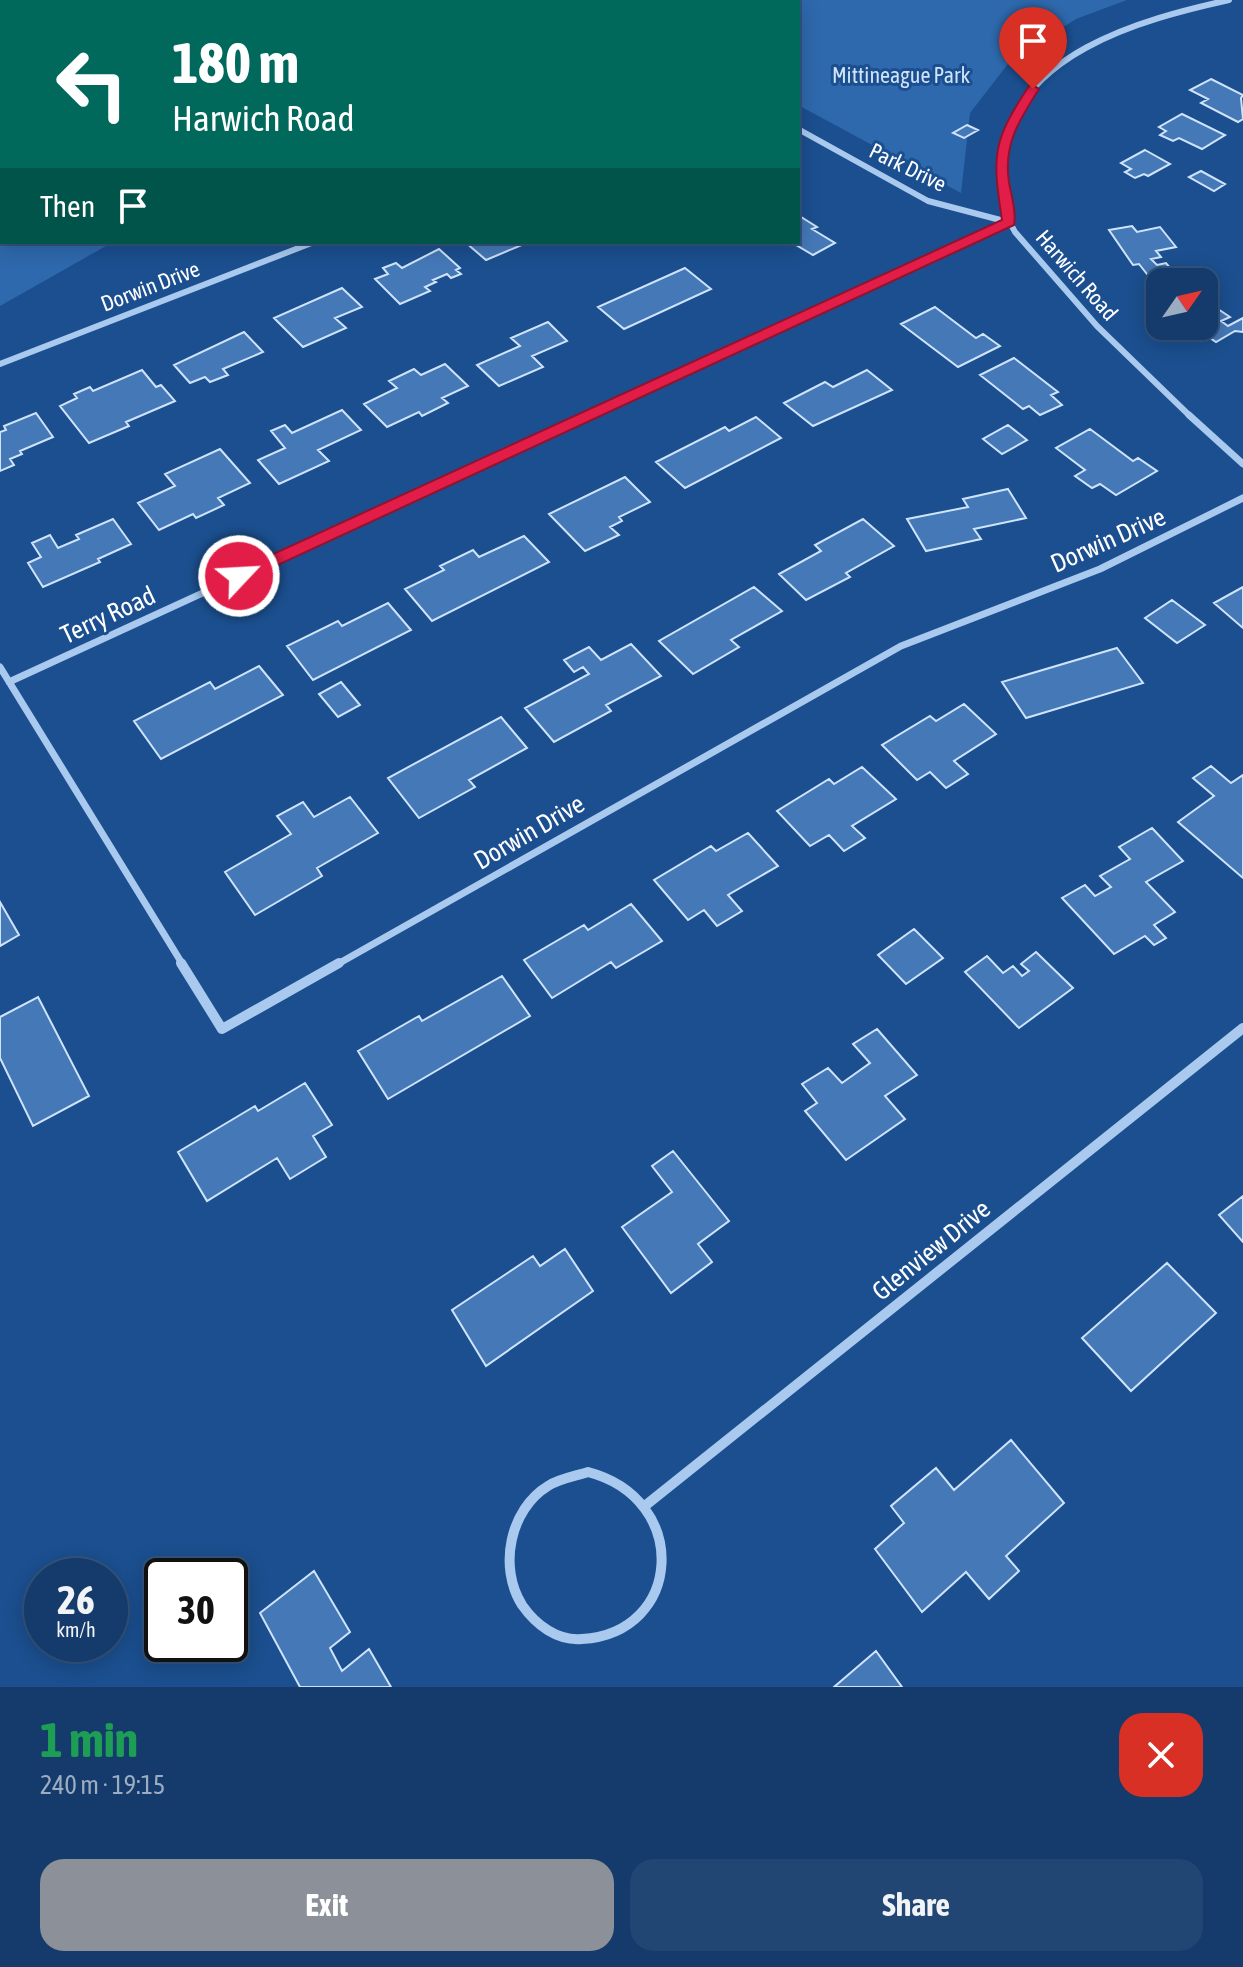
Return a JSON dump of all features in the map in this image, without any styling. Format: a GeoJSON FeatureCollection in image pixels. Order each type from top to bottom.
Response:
{"type":"FeatureCollection","features":[{"type":"Feature","properties":{"kind":"street","name":"Harwich Road"},"geometry":{"type":"LineString","coordinates":[[1229,0],[1168,13],[1113,34],[1064,61],[1033,89],[1011,122],[1003,145],[1001,169],[1009,222],[1103,333],[1241,459]]}},
{"type":"Feature","properties":{"kind":"street","name":"Park Drive"},"geometry":{"type":"LineString","coordinates":[[800,130],[928,201],[1009,222]]}},
{"type":"Feature","properties":{"kind":"street","name":"Terry Road"},"geometry":{"type":"LineString","coordinates":[[9,682],[1009,222]]}},
{"type":"Feature","properties":{"kind":"street","name":"Dorwin Drive"},"geometry":{"type":"LineString","coordinates":[[0,364],[309,244]]}},
{"type":"Feature","properties":{"kind":"street","name":"Dorwin Drive"},"geometry":{"type":"LineString","coordinates":[[0,667],[222,1029],[901,646],[1100,569],[1243,498]]}},
{"type":"Feature","properties":{"kind":"street","name":"Glenview Drive"},"geometry":{"type":"LineString","coordinates":[[646,1505],[1243,1028]]}},
{"type":"Feature","properties":{"kind":"street"},"geometry":{"type":"LineString","coordinates":[[588,1472],[626,1485],[646,1505],[658,1531],[661,1561],[655,1591],[639,1615],[617,1634],[591,1642],[563,1639],[538,1625],[513,1588],[508,1558],[519,1514],[537,1491],[561,1477],[588,1472]]}},
{"type":"Feature","properties":{"kind":"green space","name":"Mittineague Park"},"geometry":{"type":"Polygon","coordinates":[[[800,0],[1127,0],[1076,19],[1011,60],[970,113],[961,193],[800,106],[800,0]]]}},
{"type":"Feature","properties":{"kind":"green space"},"geometry":{"type":"Polygon","coordinates":[[[0,244],[109,244],[0,306],[0,244]]]}},
{"type":"Feature","properties":{"kind":"building"},"geometry":{"type":"Polygon","coordinates":[[[1211,79],[1243,95],[1243,119],[1238,122],[1201,103],[1208,99],[1190,90],[1211,79]]]}},
{"type":"Feature","properties":{"kind":"building"},"geometry":{"type":"Polygon","coordinates":[[[1182,114],[1225,135],[1202,149],[1179,138],[1173,141],[1160,135],[1166,131],[1159,127],[1182,114]]]}},
{"type":"Feature","properties":{"kind":"building"},"geometry":{"type":"Polygon","coordinates":[[[967,125],[978,130],[964,138],[953,133],[967,125]]]}},
{"type":"Feature","properties":{"kind":"building"},"geometry":{"type":"Polygon","coordinates":[[[1145,150],[1170,164],[1148,176],[1144,174],[1135,178],[1125,172],[1131,169],[1121,163],[1145,150]]]}},
{"type":"Feature","properties":{"kind":"building"},"geometry":{"type":"Polygon","coordinates":[[[1201,171],[1225,184],[1214,191],[1189,177],[1201,171]]]}},
{"type":"Feature","properties":{"kind":"building"},"geometry":{"type":"Polygon","coordinates":[[[800,216],[817,227],[812,229],[835,243],[813,255],[794,244],[800,244],[800,216]]]}},
{"type":"Feature","properties":{"kind":"building"},"geometry":{"type":"Polygon","coordinates":[[[1132,226],[1137,232],[1160,227],[1176,247],[1156,251],[1161,257],[1151,259],[1157,265],[1166,263],[1170,268],[1146,268],[1146,273],[1139,264],[1133,265],[1109,230],[1132,226]]]}},
{"type":"Feature","properties":{"kind":"building"},"geometry":{"type":"Polygon","coordinates":[[[467,244],[524,244],[486,260],[467,244]]]}},
{"type":"Feature","properties":{"kind":"building"},"geometry":{"type":"Polygon","coordinates":[[[439,249],[460,268],[456,270],[461,274],[451,278],[447,274],[433,280],[436,282],[425,287],[430,291],[400,304],[375,279],[388,274],[383,268],[396,263],[402,268],[439,249]]]}},
{"type":"Feature","properties":{"kind":"building"},"geometry":{"type":"Polygon","coordinates":[[[685,268],[711,289],[624,329],[598,307],[685,268]]]}},
{"type":"Feature","properties":{"kind":"building"},"geometry":{"type":"Polygon","coordinates":[[[342,288],[362,307],[335,318],[346,328],[303,347],[274,318],[342,288]]]}},
{"type":"Feature","properties":{"kind":"building"},"geometry":{"type":"Polygon","coordinates":[[[935,307],[976,338],[983,334],[1000,346],[958,367],[901,324],[935,307]]]}},
{"type":"Feature","properties":{"kind":"building"},"geometry":{"type":"Polygon","coordinates":[[[1218,309],[1230,317],[1221,321],[1228,326],[1243,318],[1243,332],[1235,331],[1216,342],[1213,340],[1218,340],[1218,309]]]}},
{"type":"Feature","properties":{"kind":"building"},"geometry":{"type":"Polygon","coordinates":[[[548,322],[567,341],[532,356],[543,367],[499,386],[477,365],[520,346],[511,338],[548,322]]]}},
{"type":"Feature","properties":{"kind":"building"},"geometry":{"type":"Polygon","coordinates":[[[244,332],[263,352],[223,369],[228,375],[210,382],[205,377],[190,383],[174,365],[244,332]]]}},
{"type":"Feature","properties":{"kind":"building"},"geometry":{"type":"Polygon","coordinates":[[[1014,358],[1058,392],[1051,395],[1062,405],[1040,415],[1029,406],[1023,409],[980,375],[1014,358]]]}},
{"type":"Feature","properties":{"kind":"building"},"geometry":{"type":"Polygon","coordinates":[[[445,364],[468,386],[442,398],[448,403],[422,416],[419,412],[387,427],[364,404],[397,388],[389,381],[414,369],[421,375],[445,364]]]}},
{"type":"Feature","properties":{"kind":"building"},"geometry":{"type":"Polygon","coordinates":[[[142,370],[156,387],[161,385],[175,401],[126,422],[129,426],[89,443],[60,406],[77,398],[74,394],[90,387],[93,391],[142,370]]]}},
{"type":"Feature","properties":{"kind":"building"},"geometry":{"type":"Polygon","coordinates":[[[867,370],[892,390],[813,426],[784,403],[825,382],[833,387],[867,370]]]}},
{"type":"Feature","properties":{"kind":"building"},"geometry":{"type":"Polygon","coordinates":[[[342,410],[361,430],[318,450],[329,461],[279,484],[258,460],[285,448],[271,431],[285,425],[292,433],[342,410]]]}},
{"type":"Feature","properties":{"kind":"building"},"geometry":{"type":"Polygon","coordinates":[[[36,413],[53,437],[20,451],[22,454],[10,459],[14,465],[0,471],[0,432],[6,430],[4,426],[36,413]]]}},
{"type":"Feature","properties":{"kind":"building"},"geometry":{"type":"Polygon","coordinates":[[[756,417],[781,438],[685,488],[656,462],[725,427],[729,431],[756,417]]]}},
{"type":"Feature","properties":{"kind":"building"},"geometry":{"type":"Polygon","coordinates":[[[1008,425],[1027,440],[1002,454],[983,439],[1008,425]]]}},
{"type":"Feature","properties":{"kind":"building"},"geometry":{"type":"Polygon","coordinates":[[[1090,429],[1133,461],[1138,458],[1157,471],[1116,495],[1100,484],[1092,488],[1075,476],[1085,470],[1056,448],[1090,429]]]}},
{"type":"Feature","properties":{"kind":"building"},"geometry":{"type":"Polygon","coordinates":[[[220,449],[250,483],[218,498],[224,505],[196,518],[193,514],[159,530],[138,503],[175,486],[165,474],[220,449]]]}},
{"type":"Feature","properties":{"kind":"building"},"geometry":{"type":"Polygon","coordinates":[[[625,477],[650,502],[619,517],[622,521],[610,527],[619,535],[585,551],[549,514],[625,477]]]}},
{"type":"Feature","properties":{"kind":"building"},"geometry":{"type":"Polygon","coordinates":[[[1008,489],[1026,518],[974,529],[981,539],[926,551],[907,519],[968,507],[963,499],[1008,489]]]}},
{"type":"Feature","properties":{"kind":"building"},"geometry":{"type":"Polygon","coordinates":[[[113,519],[131,544],[98,559],[100,562],[43,587],[28,563],[41,557],[32,543],[50,535],[58,548],[79,539],[76,535],[113,519]]]}},
{"type":"Feature","properties":{"kind":"building"},"geometry":{"type":"Polygon","coordinates":[[[863,519],[894,546],[846,573],[850,577],[806,600],[779,574],[821,551],[815,545],[863,519]]]}},
{"type":"Feature","properties":{"kind":"building"},"geometry":{"type":"Polygon","coordinates":[[[524,536],[549,562],[432,621],[405,589],[444,570],[440,566],[473,550],[479,557],[524,536]]]}},
{"type":"Feature","properties":{"kind":"building"},"geometry":{"type":"Polygon","coordinates":[[[754,587],[782,611],[731,640],[739,647],[693,674],[659,641],[754,587]]]}},
{"type":"Feature","properties":{"kind":"building"},"geometry":{"type":"Polygon","coordinates":[[[1243,587],[1243,628],[1214,603],[1243,587]]]}},
{"type":"Feature","properties":{"kind":"building"},"geometry":{"type":"Polygon","coordinates":[[[1172,600],[1205,625],[1177,643],[1145,618],[1172,600]]]}},
{"type":"Feature","properties":{"kind":"building"},"geometry":{"type":"Polygon","coordinates":[[[388,603],[411,630],[313,680],[287,646],[338,621],[342,626],[388,603]]]}},
{"type":"Feature","properties":{"kind":"building"},"geometry":{"type":"Polygon","coordinates":[[[631,644],[661,676],[606,705],[611,711],[554,742],[525,708],[589,674],[583,667],[574,672],[564,660],[589,647],[601,660],[631,644]]]}},
{"type":"Feature","properties":{"kind":"building"},"geometry":{"type":"Polygon","coordinates":[[[1117,648],[1143,683],[1026,718],[1002,682],[1117,648]]]}},
{"type":"Feature","properties":{"kind":"building"},"geometry":{"type":"Polygon","coordinates":[[[259,666],[283,695],[161,759],[134,721],[210,682],[215,689],[259,666]]]}},
{"type":"Feature","properties":{"kind":"building"},"geometry":{"type":"Polygon","coordinates":[[[341,682],[360,705],[338,717],[319,694],[341,682]]]}},
{"type":"Feature","properties":{"kind":"building"},"geometry":{"type":"Polygon","coordinates":[[[964,704],[996,734],[954,761],[968,774],[946,788],[930,772],[917,780],[882,745],[930,716],[936,721],[964,704]]]}},
{"type":"Feature","properties":{"kind":"building"},"geometry":{"type":"Polygon","coordinates":[[[501,717],[527,748],[469,780],[475,787],[419,818],[388,778],[501,717]]]}},
{"type":"Feature","properties":{"kind":"building"},"geometry":{"type":"Polygon","coordinates":[[[1211,766],[1231,783],[1243,775],[1243,878],[1178,822],[1214,796],[1193,778],[1211,766]]]}},
{"type":"Feature","properties":{"kind":"building"},"geometry":{"type":"Polygon","coordinates":[[[862,767],[896,799],[852,826],[865,838],[844,851],[829,835],[810,846],[777,811],[829,779],[834,784],[862,767]]]}},
{"type":"Feature","properties":{"kind":"building"},"geometry":{"type":"Polygon","coordinates":[[[350,797],[378,833],[317,868],[322,876],[255,915],[225,872],[291,834],[277,816],[303,802],[314,817],[350,797]]]}},
{"type":"Feature","properties":{"kind":"building"},"geometry":{"type":"Polygon","coordinates":[[[1152,828],[1183,861],[1146,882],[1175,912],[1154,925],[1166,938],[1154,945],[1145,936],[1114,954],[1062,898],[1085,885],[1095,896],[1111,887],[1100,876],[1130,859],[1119,847],[1152,828]]]}},
{"type":"Feature","properties":{"kind":"building"},"geometry":{"type":"Polygon","coordinates":[[[748,833],[778,866],[728,895],[742,911],[717,926],[704,910],[688,920],[654,880],[711,846],[716,851],[748,833]]]}},
{"type":"Feature","properties":{"kind":"building"},"geometry":{"type":"Polygon","coordinates":[[[0,902],[19,935],[0,946],[0,902]]]}},
{"type":"Feature","properties":{"kind":"building"},"geometry":{"type":"Polygon","coordinates":[[[631,904],[662,941],[616,968],[611,962],[552,998],[524,960],[584,925],[588,930],[631,904]]]}},
{"type":"Feature","properties":{"kind":"building"},"geometry":{"type":"Polygon","coordinates":[[[914,929],[943,958],[906,984],[878,955],[914,929]]]}},
{"type":"Feature","properties":{"kind":"building"},"geometry":{"type":"Polygon","coordinates":[[[1036,952],[1073,988],[1019,1028],[965,972],[987,956],[1003,973],[1013,966],[1022,976],[1029,971],[1021,964],[1036,952]]]}},
{"type":"Feature","properties":{"kind":"building"},"geometry":{"type":"Polygon","coordinates":[[[502,976],[530,1016],[388,1099],[358,1051],[419,1016],[422,1021],[502,976]]]}},
{"type":"Feature","properties":{"kind":"building"},"geometry":{"type":"Polygon","coordinates":[[[38,997],[89,1096],[33,1126],[0,1058],[0,1017],[38,997]]]}},
{"type":"Feature","properties":{"kind":"building"},"geometry":{"type":"Polygon","coordinates":[[[877,1029],[917,1075],[885,1096],[905,1119],[846,1160],[805,1111],[817,1103],[802,1084],[828,1068],[842,1083],[870,1063],[853,1044],[877,1029]]]}},
{"type":"Feature","properties":{"kind":"building"},"geometry":{"type":"Polygon","coordinates":[[[305,1083],[332,1125],[313,1136],[326,1157],[290,1179],[277,1158],[207,1201],[178,1152],[255,1106],[258,1111],[305,1083]]]}},
{"type":"Feature","properties":{"kind":"building"},"geometry":{"type":"Polygon","coordinates":[[[673,1151],[729,1221],[698,1244],[712,1262],[671,1293],[622,1227],[672,1192],[652,1166],[673,1151]]]}},
{"type":"Feature","properties":{"kind":"building"},"geometry":{"type":"Polygon","coordinates":[[[1243,1196],[1243,1242],[1219,1215],[1243,1196]]]}},
{"type":"Feature","properties":{"kind":"building"},"geometry":{"type":"Polygon","coordinates":[[[565,1249],[593,1291],[486,1366],[452,1310],[533,1256],[540,1266],[565,1249]]]}},
{"type":"Feature","properties":{"kind":"building"},"geometry":{"type":"Polygon","coordinates":[[[1167,1263],[1216,1313],[1131,1391],[1082,1338],[1167,1263]]]}},
{"type":"Feature","properties":{"kind":"building"},"geometry":{"type":"Polygon","coordinates":[[[1011,1440],[1064,1503],[1006,1556],[1019,1571],[989,1599],[966,1572],[922,1612],[875,1549],[904,1523],[891,1506],[936,1468],[954,1490],[1011,1440]]]}},
{"type":"Feature","properties":{"kind":"building"},"geometry":{"type":"Polygon","coordinates":[[[314,1571],[350,1632],[330,1648],[342,1671],[369,1649],[391,1687],[300,1687],[260,1613],[314,1571]]]}},
{"type":"Feature","properties":{"kind":"building"},"geometry":{"type":"Polygon","coordinates":[[[876,1651],[902,1687],[834,1687],[876,1651]]]}},
{"type":"Feature","properties":{"kind":"route"},"geometry":{"type":"LineString","coordinates":[[239,576],[1009,222],[1001,169],[1003,145],[1011,122],[1033,89]]}}]}
